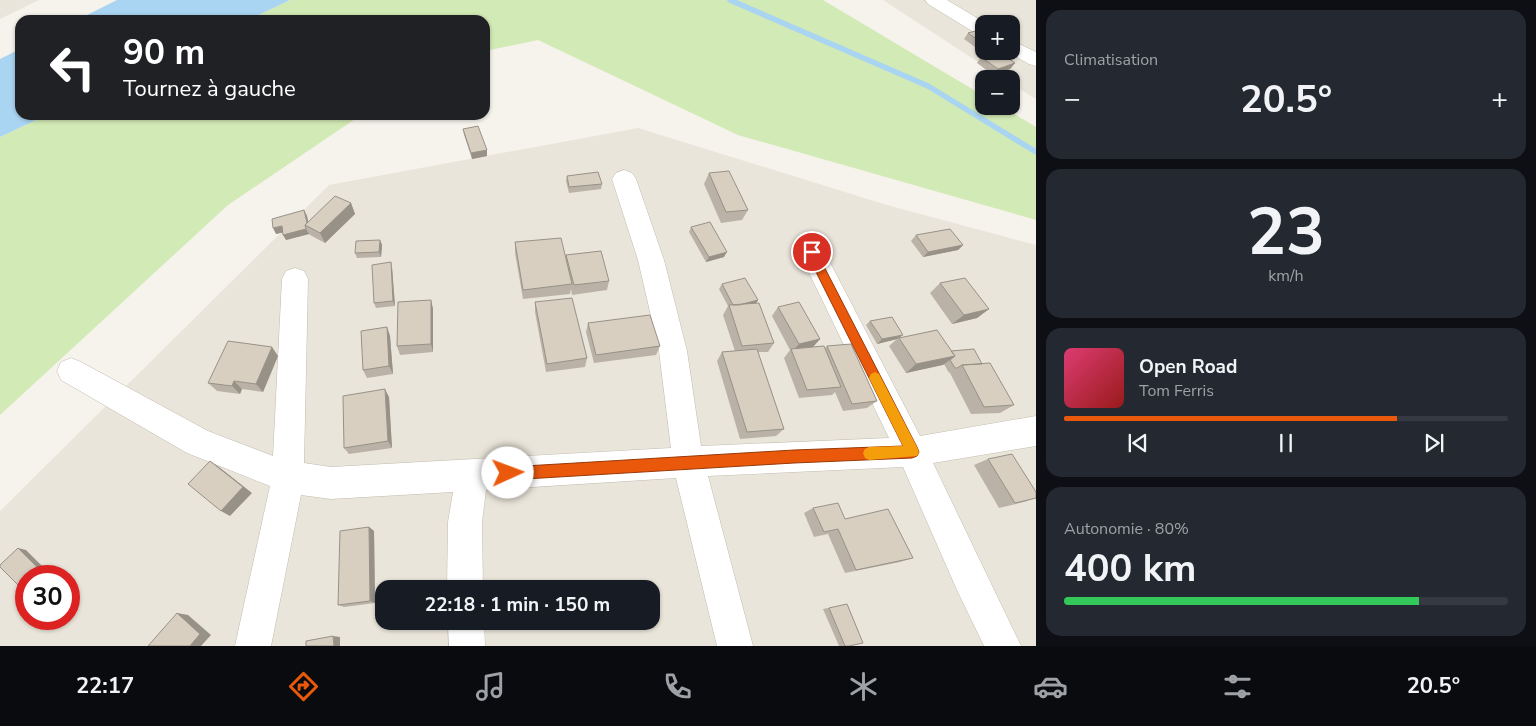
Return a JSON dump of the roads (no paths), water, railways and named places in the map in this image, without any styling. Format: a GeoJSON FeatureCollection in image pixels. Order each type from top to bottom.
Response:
{"type":"FeatureCollection","features":[{"type":"Feature","properties":{"kind":"street"},"geometry":{"type":"LineString","coordinates":[[934,0],[975,25]]}},
{"type":"Feature","properties":{"kind":"street"},"geometry":{"type":"LineString","coordinates":[[1020,51],[1036,60]]}},
{"type":"Feature","properties":{"kind":"street"},"geometry":{"type":"LineString","coordinates":[[624,179],[651,260],[673,351],[688,462],[735,646]]}},
{"type":"Feature","properties":{"kind":"street"},"geometry":{"type":"LineString","coordinates":[[812,252],[912,452],[969,578],[1003,646]]}},
{"type":"Feature","properties":{"kind":"street"},"geometry":{"type":"LineString","coordinates":[[253,646],[288,477],[295,279]]}},
{"type":"Feature","properties":{"kind":"street"},"geometry":{"type":"LineString","coordinates":[[71,370],[198,442],[288,477],[331,483],[580,470],[688,462],[912,452],[1036,431]]}},
{"type":"Feature","properties":{"kind":"street"},"geometry":{"type":"LineString","coordinates":[[465,580],[465,522],[472,475]]}},
{"type":"Feature","properties":{"kind":"street"},"geometry":{"type":"LineString","coordinates":[[466,630],[467,646]]}},
{"type":"Feature","properties":{"kind":"water"},"geometry":{"type":"Polygon","coordinates":[[[117,0],[290,0],[258,15],[87,15],[117,0]]]}},
{"type":"Feature","properties":{"kind":"water"},"geometry":{"type":"Polygon","coordinates":[[[15,52],[15,120],[36,120],[0,137],[0,59],[15,52]]]}},
{"type":"Feature","properties":{"kind":"waterway"},"geometry":{"type":"LineString","coordinates":[[730,0],[928,86],[1036,152]]}}]}
